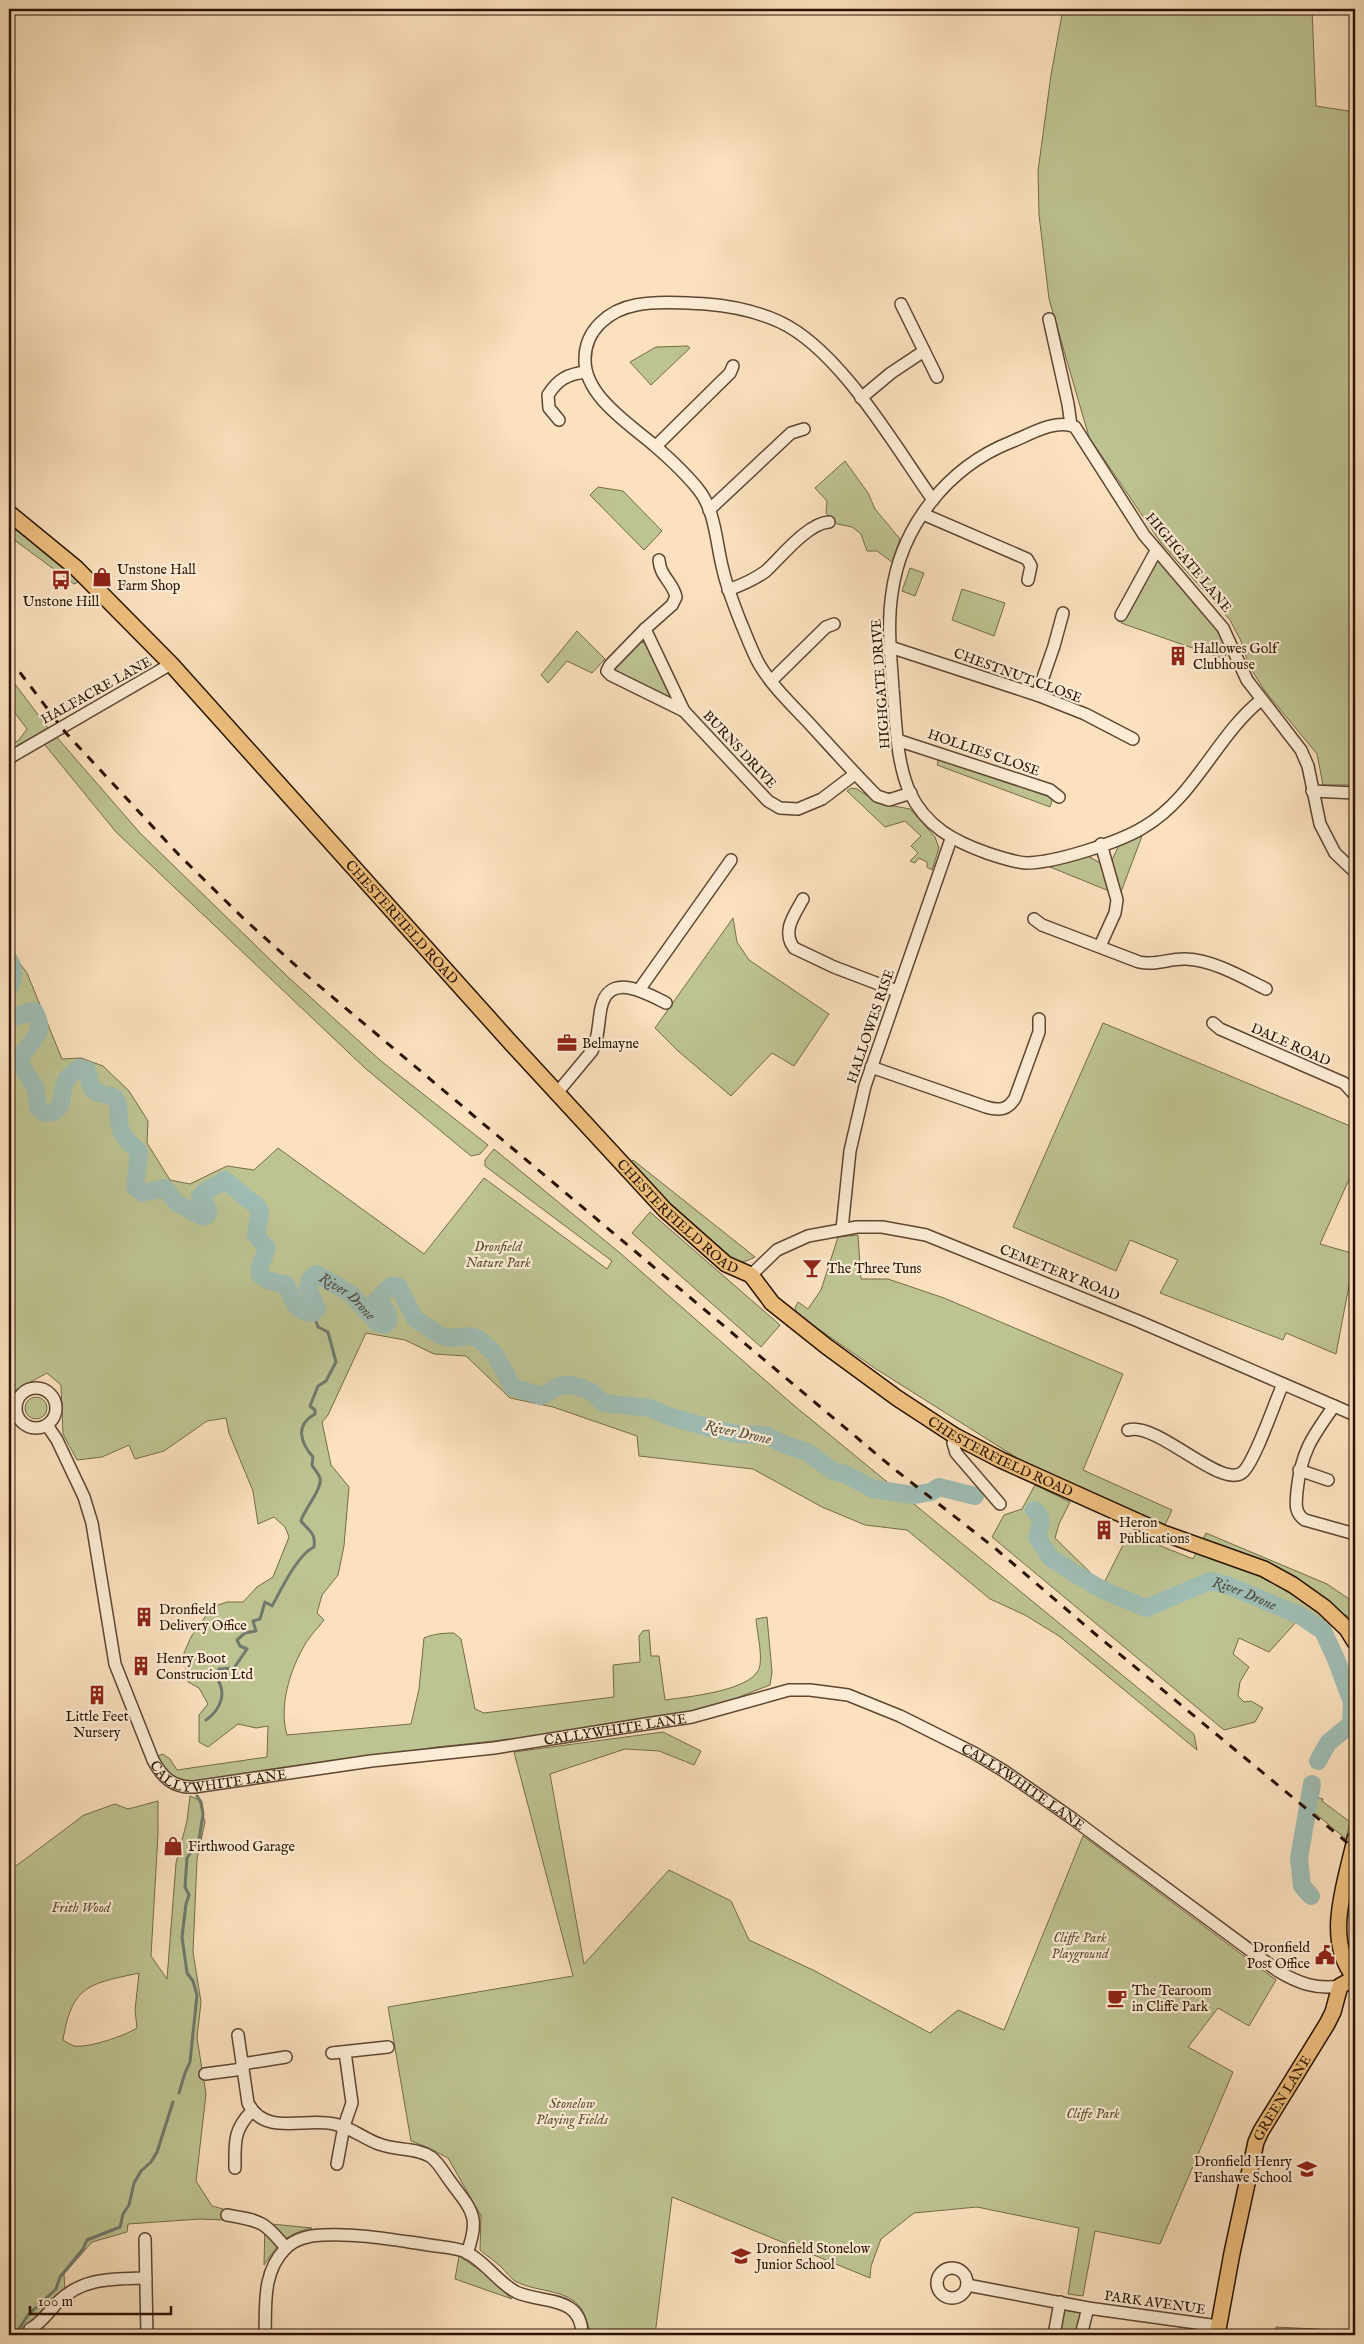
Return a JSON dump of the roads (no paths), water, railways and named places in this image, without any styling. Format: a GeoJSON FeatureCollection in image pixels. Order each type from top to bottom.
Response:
{"type":"FeatureCollection","features":[{"type":"Feature","properties":{"kind":"main road"},"geometry":{"type":"LineString","coordinates":[[9,513],[76,568],[172,664]]}},
{"type":"Feature","properties":{"kind":"main road","name":"CHESTERFIELD ROAD"},"geometry":{"type":"LineString","coordinates":[[172,664],[557,1093],[665,1210],[726,1264],[751,1275],[772,1303],[826,1346],[897,1398],[955,1436],[1001,1460],[1163,1533],[1271,1573],[1293,1585],[1324,1607],[1347,1628],[1355,1642]]}},
{"type":"Feature","properties":{"kind":"main road"},"geometry":{"type":"LineString","coordinates":[[1355,1839],[1338,1919],[1344,1961],[1355,1978]]}},
{"type":"Feature","properties":{"kind":"main road","name":"CALLYWHITE LANE"},"geometry":{"type":"LineString","coordinates":[[1340,1986],[1355,1978]]}},
{"type":"Feature","properties":{"kind":"main road","name":"GREEN LANE"},"geometry":{"type":"LineString","coordinates":[[1218,2331],[1256,2142],[1327,2024],[1333,2012],[1340,1986]]}},
{"type":"Feature","properties":{"kind":"street"},"geometry":{"type":"LineString","coordinates":[[911,793],[896,799],[883,799],[877,796],[771,680],[756,658],[728,590],[709,510],[700,491],[656,446],[607,405],[593,386],[586,372],[585,358],[591,336],[603,320],[618,310],[642,304],[664,302],[721,306],[756,312],[796,330],[814,344],[834,364],[861,398],[932,500]]}},
{"type":"Feature","properties":{"kind":"street"},"geometry":{"type":"LineString","coordinates":[[901,304],[937,377]]}},
{"type":"Feature","properties":{"kind":"street"},"geometry":{"type":"LineString","coordinates":[[1049,318],[1071,425]]}},
{"type":"Feature","properties":{"kind":"street"},"geometry":{"type":"LineString","coordinates":[[861,398],[891,373],[924,351]]}},
{"type":"Feature","properties":{"kind":"street"},"geometry":{"type":"LineString","coordinates":[[656,446],[730,373],[733,366]]}},
{"type":"Feature","properties":{"kind":"street"},"geometry":{"type":"LineString","coordinates":[[559,420],[549,408],[548,395],[561,380],[570,374],[586,372]]}},
{"type":"Feature","properties":{"kind":"street","name":"HIGHGATE DRIVE"},"geometry":{"type":"LineString","coordinates":[[1071,425],[1059,424],[1040,430],[977,458],[957,472],[932,500],[906,545],[894,584],[890,614],[890,647],[897,740],[902,767],[911,793],[929,821],[951,839],[999,857],[1026,862],[1051,860],[1102,844],[1145,827],[1175,803],[1239,720],[1261,700]]}},
{"type":"Feature","properties":{"kind":"street","name":"HIGHGATE LANE"},"geometry":{"type":"LineString","coordinates":[[1071,425],[1080,433],[1110,485],[1156,551],[1223,628],[1247,680],[1305,756],[1320,824],[1335,852],[1355,872]]}},
{"type":"Feature","properties":{"kind":"street"},"geometry":{"type":"LineString","coordinates":[[709,510],[790,433],[804,429]]}},
{"type":"Feature","properties":{"kind":"street"},"geometry":{"type":"LineString","coordinates":[[923,514],[1027,559],[1031,566],[1028,580]]}},
{"type":"Feature","properties":{"kind":"street"},"geometry":{"type":"LineString","coordinates":[[728,590],[754,579],[811,529],[823,522],[829,522]]}},
{"type":"Feature","properties":{"kind":"street"},"geometry":{"type":"LineString","coordinates":[[1121,615],[1156,551]]}},
{"type":"Feature","properties":{"kind":"street","name":"BURNS DRIVE"},"geometry":{"type":"LineString","coordinates":[[659,560],[662,575],[673,588],[676,597],[672,605],[644,629],[610,665],[608,671],[611,675],[684,711]]}},
{"type":"Feature","properties":{"kind":"street"},"geometry":{"type":"LineString","coordinates":[[1036,695],[1054,646],[1063,613]]}},
{"type":"Feature","properties":{"kind":"street"},"geometry":{"type":"LineString","coordinates":[[771,680],[826,627],[834,624]]}},
{"type":"Feature","properties":{"kind":"street","name":"BURNS DRIVE"},"geometry":{"type":"LineString","coordinates":[[644,629],[684,711],[762,796],[780,808],[798,809],[815,803],[856,774]]}},
{"type":"Feature","properties":{"kind":"street","name":"CHESTNUT CLOSE"},"geometry":{"type":"LineString","coordinates":[[890,647],[1036,695],[1085,714],[1133,739]]}},
{"type":"Feature","properties":{"kind":"street","name":"HALFACRE LANE"},"geometry":{"type":"LineString","coordinates":[[9,758],[172,664]]}},
{"type":"Feature","properties":{"kind":"street","name":"HOLLIES CLOSE"},"geometry":{"type":"LineString","coordinates":[[897,740],[1050,790],[1056,793],[1059,798]]}},
{"type":"Feature","properties":{"kind":"street"},"geometry":{"type":"LineString","coordinates":[[1312,791],[1355,793]]}},
{"type":"Feature","properties":{"kind":"street","name":"HALLOWES RISE"},"geometry":{"type":"LineString","coordinates":[[842,1229],[850,1150],[870,1067],[951,839]]}},
{"type":"Feature","properties":{"kind":"street"},"geometry":{"type":"LineString","coordinates":[[1100,946],[1115,913],[1118,900],[1102,844]]}},
{"type":"Feature","properties":{"kind":"street"},"geometry":{"type":"LineString","coordinates":[[640,990],[731,860]]}},
{"type":"Feature","properties":{"kind":"street"},"geometry":{"type":"LineString","coordinates":[[803,898],[788,929],[789,942],[794,948],[826,964],[897,991]]}},
{"type":"Feature","properties":{"kind":"street"},"geometry":{"type":"LineString","coordinates":[[1034,919],[1042,925],[1148,964],[1184,958],[1205,962],[1266,989]]}},
{"type":"Feature","properties":{"kind":"street"},"geometry":{"type":"LineString","coordinates":[[557,1093],[596,1044],[602,1006],[612,991],[628,986],[666,1003]]}},
{"type":"Feature","properties":{"kind":"street"},"geometry":{"type":"LineString","coordinates":[[870,1067],[986,1107],[1000,1110],[1011,1104],[1015,1098],[1039,1032],[1039,1019]]}},
{"type":"Feature","properties":{"kind":"street","name":"DALE ROAD"},"geometry":{"type":"LineString","coordinates":[[1213,1023],[1220,1029],[1344,1083],[1355,1095]]}},
{"type":"Feature","properties":{"kind":"street","name":"CEMETERY ROAD"},"geometry":{"type":"LineString","coordinates":[[751,1275],[768,1256],[786,1244],[808,1236],[842,1229],[882,1228],[926,1235],[1138,1320],[1355,1415]]}},
{"type":"Feature","properties":{"kind":"street"},"geometry":{"type":"LineString","coordinates":[[1128,1430],[1142,1430],[1156,1436],[1221,1473],[1233,1477],[1239,1475],[1249,1463],[1283,1384]]}},
{"type":"Feature","properties":{"kind":"street"},"geometry":{"type":"LineString","coordinates":[[1334,1406],[1311,1440],[1299,1470],[1296,1504],[1300,1516],[1305,1520],[1355,1534]]}},
{"type":"Feature","properties":{"kind":"street","name":"CALLYWHITE LANE"},"geometry":{"type":"LineString","coordinates":[[47,1425],[57,1440],[84,1497],[92,1523],[115,1664],[153,1760],[161,1774],[173,1784],[194,1787],[371,1762],[494,1748],[692,1717],[790,1690],[810,1690],[848,1695],[900,1716],[974,1753],[1004,1771],[1073,1819],[1283,1975],[1316,1987],[1340,1986]]}},
{"type":"Feature","properties":{"kind":"street"},"geometry":{"type":"LineString","coordinates":[[955,1436],[953,1443],[956,1453],[1000,1504]]}},
{"type":"Feature","properties":{"kind":"street"},"geometry":{"type":"LineString","coordinates":[[1299,1470],[1328,1480]]}},
{"type":"Feature","properties":{"kind":"street"},"geometry":{"type":"LineString","coordinates":[[238,2035],[248,2103],[252,2111],[259,2118],[274,2123],[324,2122],[344,2126],[379,2144],[417,2151],[431,2157],[441,2167],[472,2211],[474,2235],[467,2252]]}},
{"type":"Feature","properties":{"kind":"street"},"geometry":{"type":"LineString","coordinates":[[332,2053],[388,2047]]}},
{"type":"Feature","properties":{"kind":"street"},"geometry":{"type":"LineString","coordinates":[[337,2164],[344,2126],[352,2103],[345,2052]]}},
{"type":"Feature","properties":{"kind":"street"},"geometry":{"type":"LineString","coordinates":[[205,2074],[286,2057]]}},
{"type":"Feature","properties":{"kind":"street"},"geometry":{"type":"LineString","coordinates":[[235,2168],[236,2132],[243,2120],[252,2111]]}},
{"type":"Feature","properties":{"kind":"street"},"geometry":{"type":"LineString","coordinates":[[227,2215],[265,2224],[286,2248]]}},
{"type":"Feature","properties":{"kind":"street"},"geometry":{"type":"LineString","coordinates":[[265,2335],[268,2276],[286,2248],[304,2238],[322,2234],[381,2238],[460,2249],[490,2269],[513,2290],[522,2295],[554,2300],[570,2308],[577,2315],[582,2335]]}},
{"type":"Feature","properties":{"kind":"street"},"geometry":{"type":"LineString","coordinates":[[144,2239],[147,2335]]}},
{"type":"Feature","properties":{"kind":"street"},"geometry":{"type":"LineString","coordinates":[[35,2330],[59,2301],[81,2286],[105,2280],[146,2278]]}},
{"type":"Feature","properties":{"kind":"street","name":"PARK AVENUE"},"geometry":{"type":"LineString","coordinates":[[967,2285],[1218,2331]]}},
{"type":"Feature","properties":{"kind":"street"},"geometry":{"type":"LineString","coordinates":[[1054,2335],[1060,2302]]}},
{"type":"Feature","properties":{"kind":"street","name":"PARK AVENUE"},"geometry":{"type":"LineString","coordinates":[[1081,2335],[1088,2308]]}},
{"type":"Feature","properties":{"kind":"waterway","name":"River Drone"},"geometry":{"type":"LineString","coordinates":[[9,960],[13,970],[13,978],[9,988]]}},
{"type":"Feature","properties":{"kind":"waterway","name":"River Drone"},"geometry":{"type":"LineString","coordinates":[[9,1018],[34,1011],[38,1020],[38,1033],[26,1049],[20,1064],[36,1089],[38,1108],[45,1113],[53,1112],[60,1106],[64,1084],[69,1077],[79,1068],[87,1070],[93,1089],[97,1093],[111,1096],[116,1100],[121,1131],[139,1152],[135,1187],[142,1193],[165,1188],[177,1203],[203,1217],[207,1215],[208,1209],[200,1197],[203,1193],[225,1180],[256,1205],[260,1212],[256,1235],[267,1248],[259,1269],[260,1275],[267,1280],[286,1285],[295,1304],[302,1310],[313,1313],[317,1309],[308,1288],[311,1278],[317,1274],[351,1294],[378,1323],[385,1325],[389,1321],[387,1312],[377,1300],[391,1286],[398,1286],[415,1319],[439,1335],[450,1338],[470,1336],[479,1339],[494,1353],[513,1387],[541,1396],[559,1386],[570,1385],[592,1392],[603,1403],[650,1408],[668,1416],[738,1434],[765,1435],[783,1444],[807,1452],[833,1471],[845,1474],[873,1489],[913,1495],[931,1492],[939,1487],[975,1496]]}},
{"type":"Feature","properties":{"kind":"waterway"},"geometry":{"type":"LineString","coordinates":[[206,1720],[212,1716],[221,1699],[221,1687],[214,1675],[219,1669],[234,1668],[247,1649],[240,1646],[237,1640],[245,1633],[256,1631],[253,1621],[260,1619],[265,1602],[272,1606],[296,1565],[314,1547],[313,1535],[301,1521],[319,1488],[320,1478],[312,1465],[313,1457],[303,1440],[302,1428],[304,1423],[315,1414],[315,1410],[310,1406],[318,1386],[326,1381],[336,1362],[328,1332],[318,1327],[313,1313]]}},
{"type":"Feature","properties":{"kind":"waterway","name":"River Drone"},"geometry":{"type":"LineString","coordinates":[[1034,1510],[1041,1519],[1037,1537],[1051,1558],[1103,1590],[1146,1608],[1210,1581],[1227,1585],[1301,1616],[1323,1631],[1352,1702],[1351,1724],[1328,1743],[1318,1761]]}},
{"type":"Feature","properties":{"kind":"waterway","name":"River Drone"},"geometry":{"type":"LineString","coordinates":[[1311,1896],[1302,1886],[1299,1858],[1312,1784]]}},
{"type":"Feature","properties":{"kind":"waterway"},"geometry":{"type":"LineString","coordinates":[[179,2093],[190,2062],[197,1995],[193,1981],[187,1973],[182,1937],[189,1895],[185,1887],[187,1858],[199,1840],[203,1814],[201,1802],[197,1796]]}},
{"type":"Feature","properties":{"kind":"waterway"},"geometry":{"type":"LineString","coordinates":[[15,2335],[28,2315],[56,2289],[60,2277],[83,2249],[87,2240],[120,2227],[123,2214],[129,2205],[134,2183],[141,2171],[151,2162],[157,2152],[173,2102]]}},
{"type":"Feature","properties":{"kind":"railway"},"geometry":{"type":"LineString","coordinates":[[9,658],[65,732],[179,855],[243,918],[305,974],[893,1468],[996,1549],[1094,1633],[1355,1849]]}},
{"type":"Feature","properties":{"kind":"place","name":"Unstone Hall Farm Shop"},"geometry":{"type":"Point","coordinates":[102,577]}},
{"type":"Feature","properties":{"kind":"place","name":"Unstone Hill"},"geometry":{"type":"Point","coordinates":[61,580]}},
{"type":"Feature","properties":{"kind":"place","name":"Hallowes Golf Clubhouse"},"geometry":{"type":"Point","coordinates":[1178,656]}},
{"type":"Feature","properties":{"kind":"place","name":"Belmayne"},"geometry":{"type":"Point","coordinates":[567,1043]}},
{"type":"Feature","properties":{"kind":"place","name":"The Three Tuns"},"geometry":{"type":"Point","coordinates":[812,1268]}},
{"type":"Feature","properties":{"kind":"place","name":"Heron Publications"},"geometry":{"type":"Point","coordinates":[1104,1530]}},
{"type":"Feature","properties":{"kind":"place","name":"Dronfield Delivery Office"},"geometry":{"type":"Point","coordinates":[144,1617]}},
{"type":"Feature","properties":{"kind":"place","name":"Henry Boot Construcion Ltd"},"geometry":{"type":"Point","coordinates":[141,1666]}},
{"type":"Feature","properties":{"kind":"place","name":"Little Feet Nursery"},"geometry":{"type":"Point","coordinates":[97,1695]}},
{"type":"Feature","properties":{"kind":"place","name":"Firthwood Garage"},"geometry":{"type":"Point","coordinates":[173,1846]}},
{"type":"Feature","properties":{"kind":"place","name":"Dronfield Post Office"},"geometry":{"type":"Point","coordinates":[1325,1955]}},
{"type":"Feature","properties":{"kind":"place","name":"The Tearoom in Cliffe Park"},"geometry":{"type":"Point","coordinates":[1117,1998]}},
{"type":"Feature","properties":{"kind":"place","name":"Dronfield Henry Fanshawe School"},"geometry":{"type":"Point","coordinates":[1307,2169]}},
{"type":"Feature","properties":{"kind":"place","name":"Dronfield Stonelow Junior School"},"geometry":{"type":"Point","coordinates":[741,2256]}},
{"type":"Feature","properties":{"kind":"park label","name":"Dronfield Nature Park"},"geometry":{"type":"Point","coordinates":[498,1254]}},
{"type":"Feature","properties":{"kind":"park label","name":"Frith Wood"},"geometry":{"type":"Point","coordinates":[81,1907]}},
{"type":"Feature","properties":{"kind":"park label","name":"Cliffe Park Playground"},"geometry":{"type":"Point","coordinates":[1080,1945]}},
{"type":"Feature","properties":{"kind":"park label","name":"Stonelow Playing Fields"},"geometry":{"type":"Point","coordinates":[572,2112]}},
{"type":"Feature","properties":{"kind":"park label","name":"Cliffe Park"},"geometry":{"type":"Point","coordinates":[1093,2113]}}]}
